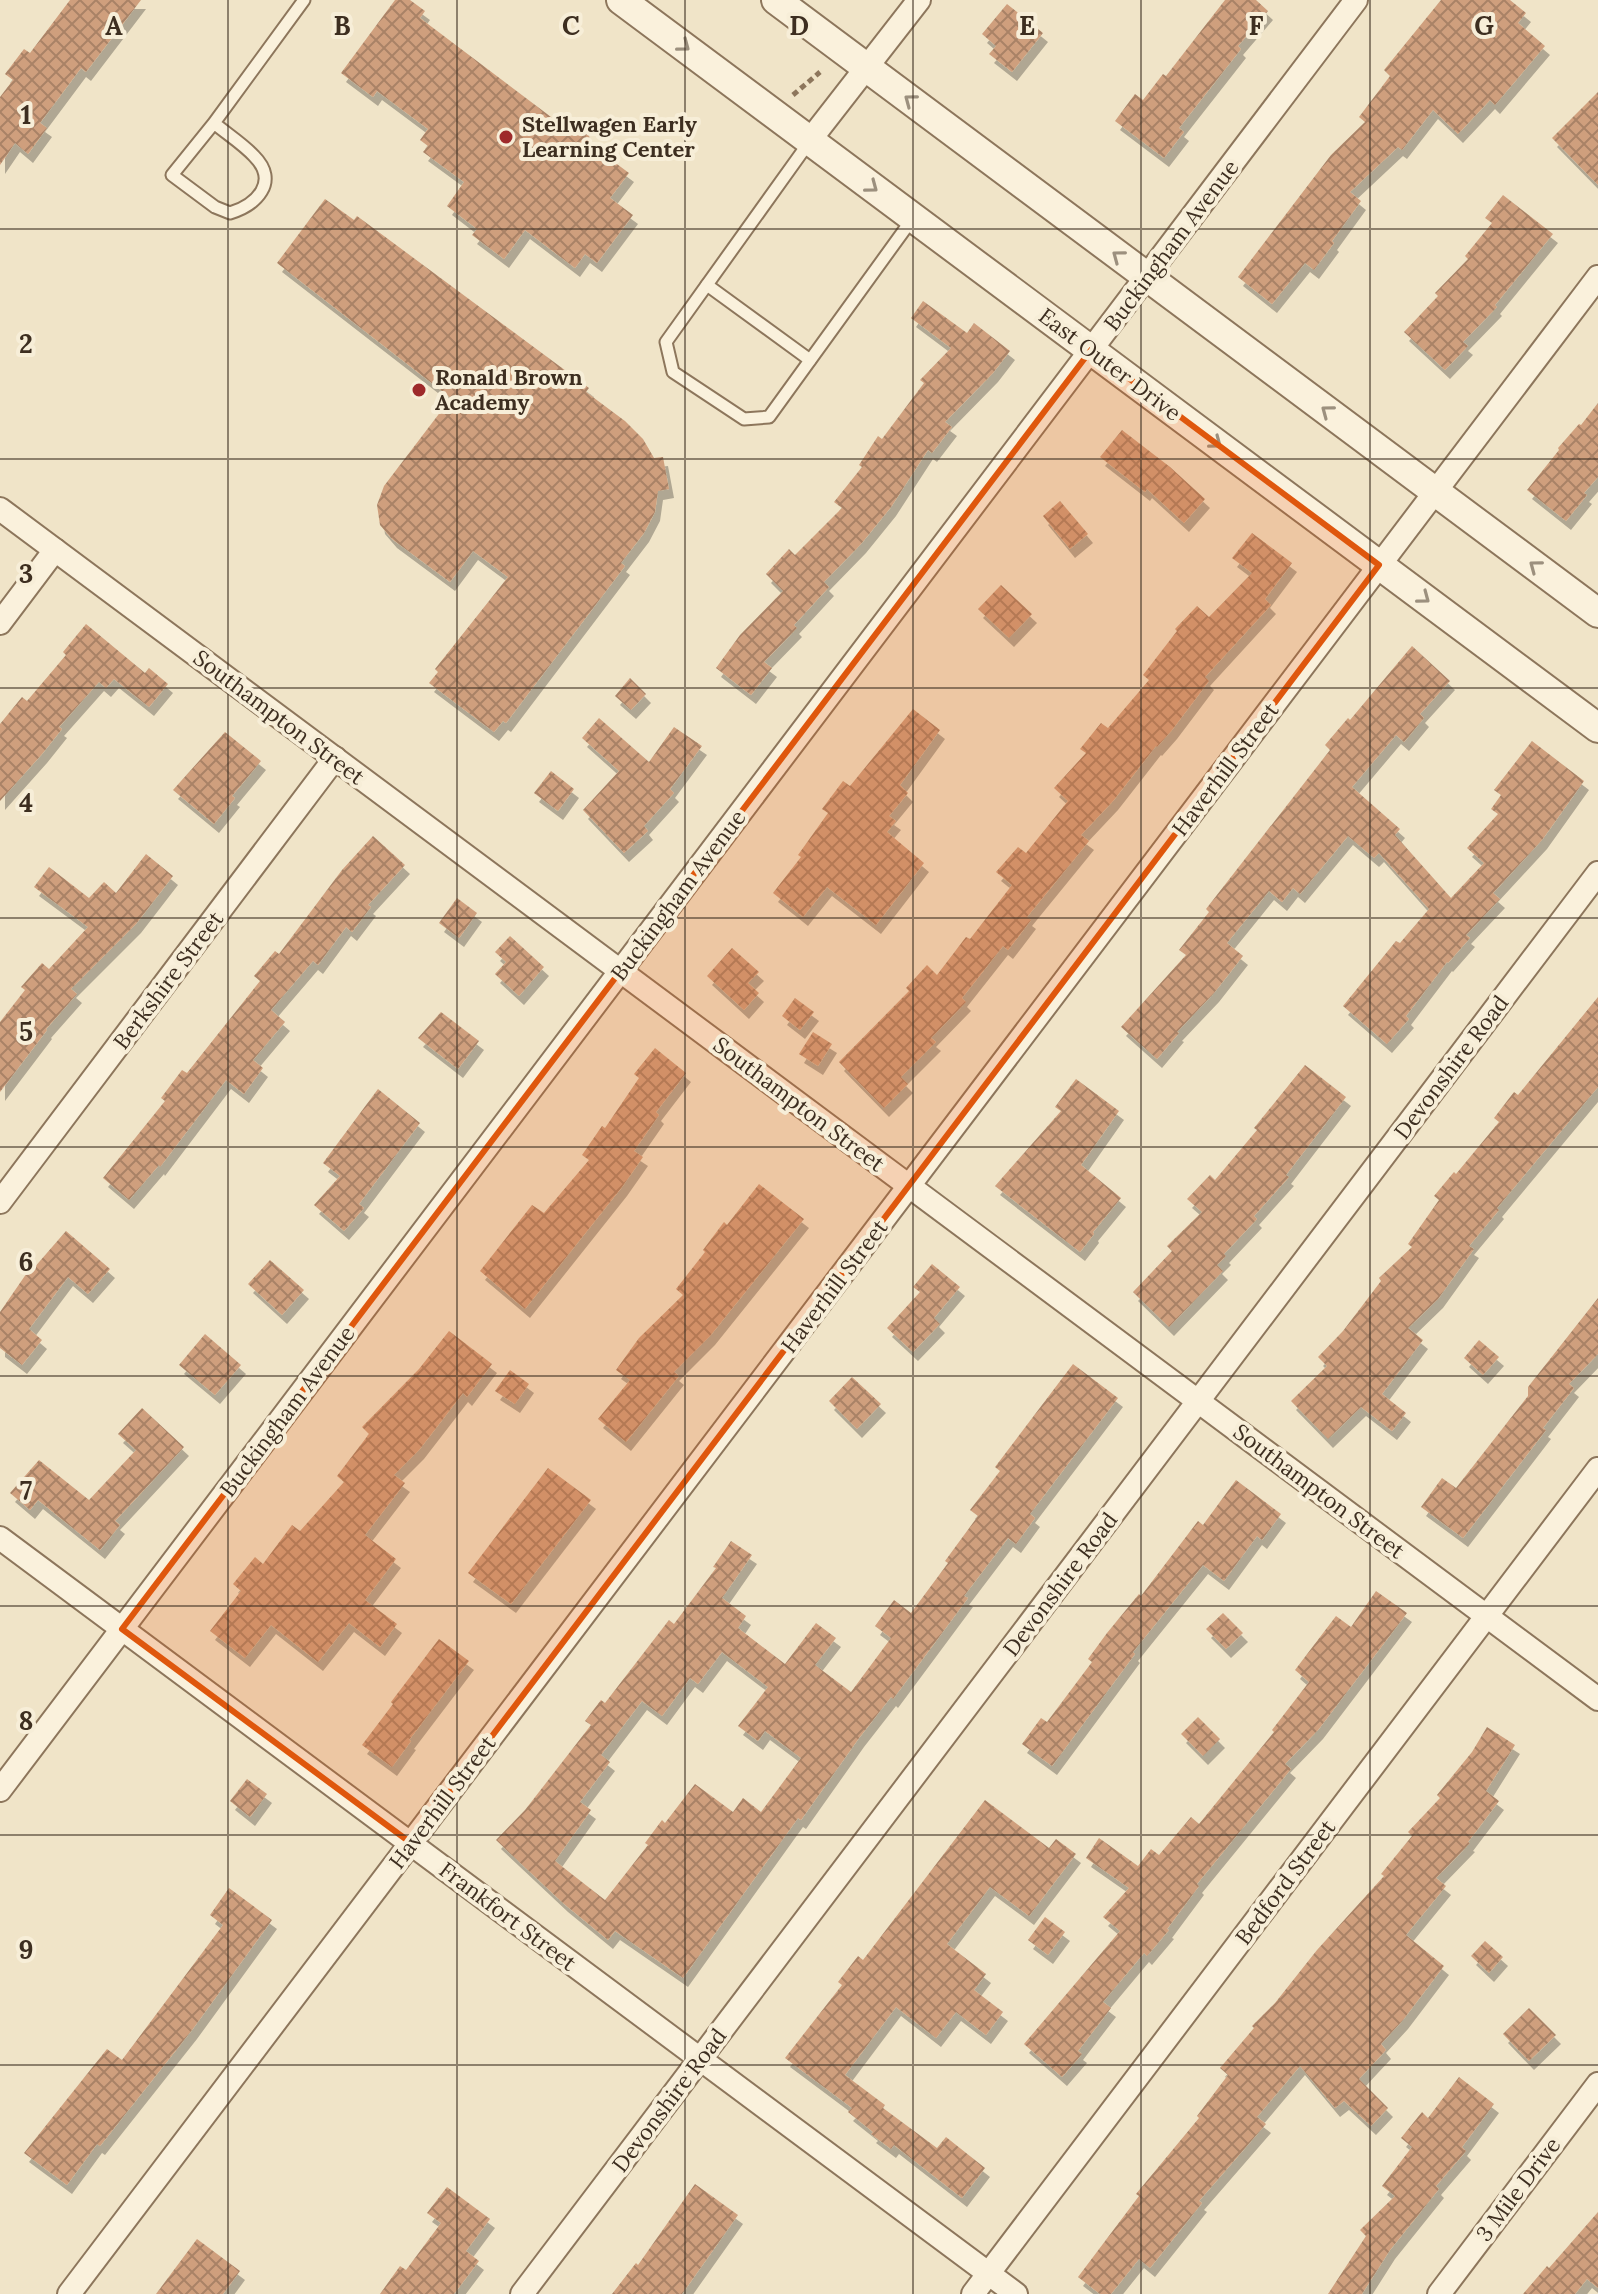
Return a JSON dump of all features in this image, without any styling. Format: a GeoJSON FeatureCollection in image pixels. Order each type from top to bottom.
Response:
{"type":"FeatureCollection","features":[{"type":"Feature","properties":{"kind":"street","name":"East Outer Drive"},"geometry":{"type":"LineString","coordinates":[[621,0],[1598,728]]}},
{"type":"Feature","properties":{"kind":"street"},"geometry":{"type":"LineString","coordinates":[[776,0],[1598,613]]}},
{"type":"Feature","properties":{"kind":"street"},"geometry":{"type":"LineString","coordinates":[[810,140],[919,0]]}},
{"type":"Feature","properties":{"kind":"street","name":"Buckingham Avenue"},"geometry":{"type":"LineString","coordinates":[[0,1790],[1356,0]]}},
{"type":"Feature","properties":{"kind":"street","name":"Haverhill Street"},"geometry":{"type":"LineString","coordinates":[[69,2294],[1598,277]]}},
{"type":"Feature","properties":{"kind":"street","name":"Southampton Street"},"geometry":{"type":"LineString","coordinates":[[0,509],[1598,1699]]}},
{"type":"Feature","properties":{"kind":"street"},"geometry":{"type":"LineString","coordinates":[[0,623],[55,550]]}},
{"type":"Feature","properties":{"kind":"street","name":"Berkshire Street"},"geometry":{"type":"LineString","coordinates":[[0,1202],[335,758]]}},
{"type":"Feature","properties":{"kind":"street","name":"Devonshire Road"},"geometry":{"type":"LineString","coordinates":[[522,2294],[1598,873]]}},
{"type":"Feature","properties":{"kind":"street","name":"Bedford Street"},"geometry":{"type":"LineString","coordinates":[[973,2294],[1598,1469]]}},
{"type":"Feature","properties":{"kind":"street","name":"Frankfort Street"},"geometry":{"type":"LineString","coordinates":[[0,1538],[1016,2294]]}},
{"type":"Feature","properties":{"kind":"street","name":"3 Mile Drive"},"geometry":{"type":"LineString","coordinates":[[1439,2294],[1598,2084]]}},
{"type":"Feature","properties":{"kind":"lane"},"geometry":{"type":"LineString","coordinates":[[214,123],[255,157],[263,168],[265,180],[256,202],[230,213],[215,207],[172,175],[304,0]]}},
{"type":"Feature","properties":{"kind":"lane"},"geometry":{"type":"LineString","coordinates":[[810,140],[666,342],[673,372],[744,419],[769,417],[913,218]]}},
{"type":"Feature","properties":{"kind":"lane"},"geometry":{"type":"LineString","coordinates":[[707,285],[810,360]]}},
{"type":"Feature","properties":{"kind":"path"},"geometry":{"type":"LineString","coordinates":[[793,95],[820,72]]}},
{"type":"Feature","properties":{"kind":"highlighted area"},"geometry":{"type":"Polygon","coordinates":[[[1091,350],[1379,565],[411,1843],[122,1629],[1091,350]]]}},
{"type":"Feature","properties":{"kind":"building"},"geometry":{"type":"Polygon","coordinates":[[[70,0],[141,0],[86,72],[81,68],[40,123],[47,128],[28,154],[15,143],[0,165],[0,97],[13,80],[5,74],[24,49],[30,53],[70,0]]]}},
{"type":"Feature","properties":{"kind":"building","name":"Stellwagen Early Learning Center"},"geometry":{"type":"Polygon","coordinates":[[[395,0],[410,0],[425,11],[420,18],[563,126],[574,123],[589,134],[590,144],[629,173],[610,198],[633,215],[597,263],[585,254],[575,268],[525,230],[504,259],[472,235],[477,229],[447,206],[464,182],[423,152],[428,146],[420,140],[428,129],[377,91],[373,97],[341,73],[395,0]]]}},
{"type":"Feature","properties":{"kind":"building"},"geometry":{"type":"Polygon","coordinates":[[[1225,0],[1256,0],[1268,11],[1238,46],[1241,49],[1179,128],[1184,132],[1164,158],[1115,121],[1135,94],[1143,100],[1163,74],[1166,76],[1225,0]]]}},
{"type":"Feature","properties":{"kind":"building"},"geometry":{"type":"Polygon","coordinates":[[[1441,0],[1510,0],[1526,13],[1518,23],[1545,46],[1495,105],[1490,100],[1458,134],[1433,110],[1402,150],[1398,147],[1350,192],[1361,201],[1332,241],[1334,243],[1314,270],[1305,263],[1272,304],[1238,277],[1331,155],[1365,122],[1359,117],[1390,76],[1384,70],[1441,0]]]}},
{"type":"Feature","properties":{"kind":"building"},"geometry":{"type":"Polygon","coordinates":[[[1007,4],[1043,33],[1012,72],[989,54],[996,46],[982,34],[1007,4]]]}},
{"type":"Feature","properties":{"kind":"building"},"geometry":{"type":"Polygon","coordinates":[[[1598,92],[1598,185],[1552,138],[1598,92]]]}},
{"type":"Feature","properties":{"kind":"building"},"geometry":{"type":"Polygon","coordinates":[[[1503,195],[1553,234],[1495,305],[1497,307],[1463,342],[1468,346],[1445,370],[1404,332],[1438,296],[1435,293],[1468,259],[1465,256],[1492,223],[1485,218],[1503,195]]]}},
{"type":"Feature","properties":{"kind":"building"},"geometry":{"type":"Polygon","coordinates":[[[325,199],[354,220],[357,216],[589,388],[586,392],[625,421],[643,439],[654,458],[663,457],[669,489],[658,491],[655,512],[644,533],[621,563],[625,566],[506,723],[503,721],[494,732],[429,683],[438,672],[435,669],[508,577],[473,551],[450,582],[392,539],[380,525],[377,505],[384,486],[451,398],[277,263],[325,199]]]}},
{"type":"Feature","properties":{"kind":"building"},"geometry":{"type":"Polygon","coordinates":[[[923,301],[967,333],[974,323],[1010,351],[945,422],[952,427],[932,453],[928,450],[891,507],[861,544],[824,582],[829,587],[794,625],[797,628],[764,662],[772,668],[751,695],[716,668],[740,635],[783,591],[766,574],[789,549],[795,555],[842,508],[834,502],[862,467],[859,465],[878,436],[882,439],[924,383],[920,380],[951,348],[911,318],[923,301]]]}},
{"type":"Feature","properties":{"kind":"building"},"geometry":{"type":"Polygon","coordinates":[[[1598,403],[1598,477],[1566,521],[1527,490],[1558,448],[1598,403]]]}},
{"type":"Feature","properties":{"kind":"building"},"geometry":{"type":"Polygon","coordinates":[[[1122,430],[1205,499],[1184,523],[1147,489],[1145,492],[1100,457],[1122,430]]]}},
{"type":"Feature","properties":{"kind":"building"},"geometry":{"type":"Polygon","coordinates":[[[1060,501],[1088,534],[1070,549],[1043,516],[1060,501]]]}},
{"type":"Feature","properties":{"kind":"building"},"geometry":{"type":"Polygon","coordinates":[[[1252,533],[1292,563],[1265,599],[1271,605],[1205,677],[1209,681],[1172,730],[1081,835],[1089,841],[1027,917],[1031,920],[1008,950],[1003,946],[962,998],[966,1002],[931,1038],[936,1042],[901,1077],[908,1084],[884,1108],[839,1062],[909,991],[906,988],[927,965],[937,975],[966,937],[970,939],[1012,885],[996,872],[1018,847],[1026,853],[1068,801],[1054,788],[1086,753],[1080,749],[1101,723],[1108,728],[1149,680],[1143,675],[1177,631],[1175,629],[1197,606],[1209,617],[1252,573],[1232,558],[1252,533]]]}},
{"type":"Feature","properties":{"kind":"building"},"geometry":{"type":"Polygon","coordinates":[[[1001,585],[1032,614],[1009,638],[978,609],[1001,585]]]}},
{"type":"Feature","properties":{"kind":"building"},"geometry":{"type":"Polygon","coordinates":[[[86,624],[145,673],[149,668],[168,684],[149,707],[114,679],[106,688],[99,682],[0,801],[0,724],[22,697],[27,701],[66,655],[63,652],[86,624]]]}},
{"type":"Feature","properties":{"kind":"building"},"geometry":{"type":"Polygon","coordinates":[[[1412,646],[1450,681],[1420,714],[1424,718],[1404,742],[1396,735],[1352,787],[1400,829],[1395,835],[1451,898],[1484,863],[1467,848],[1498,814],[1491,809],[1501,795],[1494,790],[1532,741],[1584,781],[1542,840],[1493,893],[1500,899],[1466,935],[1470,938],[1447,962],[1406,1016],[1409,1019],[1387,1044],[1343,1006],[1396,941],[1400,943],[1429,909],[1379,853],[1374,858],[1348,836],[1300,894],[1293,888],[1282,902],[1269,891],[1227,943],[1243,956],[1157,1059],[1121,1027],[1186,955],[1179,950],[1209,912],[1206,909],[1330,750],[1325,745],[1412,646]]]}},
{"type":"Feature","properties":{"kind":"building"},"geometry":{"type":"Polygon","coordinates":[[[630,678],[646,694],[631,710],[615,696],[630,678]]]}},
{"type":"Feature","properties":{"kind":"building"},"geometry":{"type":"Polygon","coordinates":[[[913,709],[940,730],[900,785],[908,793],[889,816],[896,821],[887,832],[924,863],[876,925],[827,887],[803,917],[773,893],[801,857],[798,855],[828,813],[822,809],[843,781],[850,786],[913,709]]]}},
{"type":"Feature","properties":{"kind":"building"},"geometry":{"type":"Polygon","coordinates":[[[599,718],[649,762],[674,727],[702,746],[670,789],[674,793],[644,826],[648,831],[624,853],[583,810],[619,771],[582,738],[599,718]]]}},
{"type":"Feature","properties":{"kind":"building"},"geometry":{"type":"Polygon","coordinates":[[[225,732],[261,761],[214,824],[173,790],[225,732]]]}},
{"type":"Feature","properties":{"kind":"building"},"geometry":{"type":"Polygon","coordinates":[[[551,771],[574,789],[558,811],[534,793],[551,771]]]}},
{"type":"Feature","properties":{"kind":"building"},"geometry":{"type":"Polygon","coordinates":[[[373,836],[405,865],[368,905],[371,907],[352,932],[346,927],[318,965],[313,961],[271,1010],[285,1022],[253,1060],[263,1068],[244,1094],[226,1080],[160,1167],[129,1200],[103,1178],[165,1101],[161,1098],[182,1070],[187,1073],[260,981],[254,976],[275,951],[279,954],[342,870],[373,836]]]}},
{"type":"Feature","properties":{"kind":"building"},"geometry":{"type":"Polygon","coordinates":[[[146,854],[173,876],[136,924],[71,989],[77,994],[46,1029],[0,1092],[0,1022],[25,990],[21,987],[42,963],[49,969],[88,927],[34,887],[49,867],[89,898],[104,882],[116,893],[146,854]]]}},
{"type":"Feature","properties":{"kind":"building"},"geometry":{"type":"Polygon","coordinates":[[[457,898],[477,913],[459,938],[439,923],[457,898]]]}},
{"type":"Feature","properties":{"kind":"building"},"geometry":{"type":"Polygon","coordinates":[[[510,936],[544,967],[519,996],[495,974],[506,962],[495,952],[510,936]]]}},
{"type":"Feature","properties":{"kind":"building"},"geometry":{"type":"Polygon","coordinates":[[[732,948],[759,972],[748,983],[759,993],[744,1010],[707,976],[732,948]]]}},
{"type":"Feature","properties":{"kind":"building"},"geometry":{"type":"Polygon","coordinates":[[[1598,997],[1598,1087],[1497,1208],[1499,1210],[1469,1246],[1474,1249],[1438,1299],[1408,1328],[1423,1340],[1382,1394],[1406,1413],[1392,1431],[1361,1407],[1328,1439],[1291,1401],[1327,1366],[1318,1357],[1343,1331],[1381,1281],[1379,1278],[1412,1247],[1408,1244],[1439,1200],[1434,1196],[1499,1122],[1494,1118],[1514,1092],[1518,1095],[1598,997]]]}},
{"type":"Feature","properties":{"kind":"building"},"geometry":{"type":"Polygon","coordinates":[[[795,998],[814,1012],[800,1030],[782,1016],[795,998]]]}},
{"type":"Feature","properties":{"kind":"building"},"geometry":{"type":"Polygon","coordinates":[[[441,1012],[479,1041],[458,1069],[418,1038],[441,1012]]]}},
{"type":"Feature","properties":{"kind":"building"},"geometry":{"type":"Polygon","coordinates":[[[813,1032],[832,1044],[818,1066],[799,1054],[813,1032]]]}},
{"type":"Feature","properties":{"kind":"building"},"geometry":{"type":"Polygon","coordinates":[[[655,1048],[686,1073],[656,1112],[659,1115],[634,1151],[643,1157],[525,1309],[480,1271],[532,1205],[544,1213],[589,1160],[582,1155],[602,1126],[605,1128],[639,1078],[634,1074],[655,1048]]]}},
{"type":"Feature","properties":{"kind":"building"},"geometry":{"type":"Polygon","coordinates":[[[1305,1065],[1346,1097],[1286,1175],[1289,1177],[1254,1216],[1257,1219],[1224,1254],[1226,1256],[1217,1265],[1223,1271],[1169,1327],[1133,1292],[1172,1251],[1167,1246],[1202,1212],[1187,1199],[1210,1175],[1215,1180],[1305,1065]]]}},
{"type":"Feature","properties":{"kind":"building"},"geometry":{"type":"Polygon","coordinates":[[[1076,1079],[1119,1111],[1081,1165],[1121,1198],[1080,1252],[995,1186],[1061,1111],[1055,1107],[1076,1079]]]}},
{"type":"Feature","properties":{"kind":"building"},"geometry":{"type":"Polygon","coordinates":[[[378,1089],[420,1123],[359,1204],[364,1208],[344,1231],[314,1205],[340,1176],[323,1163],[378,1089]]]}},
{"type":"Feature","properties":{"kind":"building"},"geometry":{"type":"Polygon","coordinates":[[[759,1184],[804,1219],[710,1336],[674,1372],[679,1376],[626,1442],[598,1419],[630,1380],[616,1370],[639,1338],[683,1295],[676,1289],[724,1222],[727,1225],[759,1184]]]}},
{"type":"Feature","properties":{"kind":"building"},"geometry":{"type":"Polygon","coordinates":[[[66,1231],[110,1269],[88,1294],[68,1277],[29,1329],[42,1340],[22,1365],[0,1348],[0,1312],[31,1267],[33,1269],[66,1231]]]}},
{"type":"Feature","properties":{"kind":"building"},"geometry":{"type":"Polygon","coordinates":[[[270,1260],[304,1290],[282,1315],[248,1284],[270,1260]]]}},
{"type":"Feature","properties":{"kind":"building"},"geometry":{"type":"Polygon","coordinates":[[[932,1264],[960,1287],[934,1318],[940,1324],[913,1352],[887,1328],[920,1292],[913,1287],[932,1264]]]}},
{"type":"Feature","properties":{"kind":"building"},"geometry":{"type":"Polygon","coordinates":[[[1598,1298],[1598,1354],[1569,1384],[1574,1388],[1543,1428],[1546,1430],[1463,1538],[1421,1507],[1442,1478],[1456,1488],[1528,1396],[1528,1387],[1598,1298]]]}},
{"type":"Feature","properties":{"kind":"building"},"geometry":{"type":"Polygon","coordinates":[[[449,1331],[492,1364],[467,1397],[463,1393],[419,1450],[394,1475],[405,1483],[365,1535],[396,1559],[365,1600],[397,1624],[380,1647],[349,1623],[318,1662],[271,1625],[245,1658],[210,1631],[241,1591],[233,1584],[255,1557],[263,1564],[292,1525],[300,1531],[344,1482],[337,1476],[369,1434],[362,1427],[419,1369],[449,1331]]]}},
{"type":"Feature","properties":{"kind":"building"},"geometry":{"type":"Polygon","coordinates":[[[205,1334],[241,1365],[215,1395],[179,1365],[205,1334]]]}},
{"type":"Feature","properties":{"kind":"building"},"geometry":{"type":"Polygon","coordinates":[[[1479,1340],[1499,1357],[1483,1375],[1464,1358],[1479,1340]]]}},
{"type":"Feature","properties":{"kind":"building"},"geometry":{"type":"Polygon","coordinates":[[[1073,1364],[1118,1398],[1030,1514],[1035,1518],[1016,1544],[1008,1538],[964,1596],[968,1598],[893,1699],[891,1697],[859,1738],[801,1820],[798,1818],[683,1978],[615,1931],[608,1940],[496,1840],[525,1810],[591,1725],[585,1721],[601,1700],[605,1703],[669,1620],[674,1624],[716,1568],[713,1567],[731,1541],[752,1555],[722,1598],[746,1616],[738,1628],[785,1664],[816,1623],[836,1638],[815,1665],[851,1692],[891,1638],[875,1626],[894,1600],[911,1613],[978,1516],[970,1510],[1000,1471],[995,1467],[1073,1364]],[[722,1652],[698,1684],[690,1678],[662,1716],[642,1701],[601,1755],[610,1762],[580,1802],[591,1810],[555,1861],[605,1900],[648,1845],[645,1843],[662,1820],[665,1823],[695,1784],[733,1812],[743,1798],[761,1812],[801,1758],[765,1731],[758,1741],[738,1726],[768,1687],[722,1652]]]}},
{"type":"Feature","properties":{"kind":"building"},"geometry":{"type":"Polygon","coordinates":[[[510,1370],[529,1384],[515,1404],[495,1391],[510,1370]]]}},
{"type":"Feature","properties":{"kind":"building"},"geometry":{"type":"Polygon","coordinates":[[[852,1377],[881,1404],[857,1429],[829,1401],[852,1377]]]}},
{"type":"Feature","properties":{"kind":"building"},"geometry":{"type":"Polygon","coordinates":[[[142,1408],[184,1447],[115,1521],[120,1525],[100,1550],[38,1500],[30,1510],[10,1493],[39,1460],[89,1500],[136,1450],[118,1434],[142,1408]]]}},
{"type":"Feature","properties":{"kind":"building"},"geometry":{"type":"Polygon","coordinates":[[[548,1468],[591,1500],[511,1604],[468,1573],[548,1468]]]}},
{"type":"Feature","properties":{"kind":"building"},"geometry":{"type":"Polygon","coordinates":[[[1236,1480],[1281,1514],[1262,1540],[1257,1536],[1224,1581],[1203,1565],[1133,1652],[1135,1654],[1052,1766],[1022,1744],[1041,1718],[1047,1722],[1092,1662],[1088,1659],[1107,1633],[1139,1594],[1141,1596],[1198,1521],[1203,1525],[1236,1480]]]}},
{"type":"Feature","properties":{"kind":"building"},"geometry":{"type":"Polygon","coordinates":[[[1376,1591],[1407,1613],[1318,1730],[1285,1764],[1291,1769],[1197,1884],[1199,1886],[1169,1930],[1147,1956],[1144,1953],[1103,2002],[1111,2008],[1078,2051],[1082,2054],[1062,2077],[1024,2044],[1120,1931],[1103,1917],[1129,1888],[1086,1858],[1099,1838],[1138,1866],[1151,1849],[1159,1855],[1191,1817],[1199,1824],[1274,1732],[1272,1730],[1309,1682],[1295,1670],[1336,1616],[1351,1627],[1376,1591]]]}},
{"type":"Feature","properties":{"kind":"building"},"geometry":{"type":"Polygon","coordinates":[[[1223,1613],[1243,1633],[1226,1649],[1206,1629],[1223,1613]]]}},
{"type":"Feature","properties":{"kind":"building"},"geometry":{"type":"Polygon","coordinates":[[[439,1639],[469,1661],[392,1767],[362,1745],[439,1639]]]}},
{"type":"Feature","properties":{"kind":"building"},"geometry":{"type":"Polygon","coordinates":[[[1198,1717],[1220,1739],[1203,1756],[1181,1734],[1198,1717]]]}},
{"type":"Feature","properties":{"kind":"building"},"geometry":{"type":"Polygon","coordinates":[[[1487,1727],[1515,1745],[1486,1791],[1499,1801],[1470,1843],[1436,1878],[1446,1886],[1406,1935],[1444,1966],[1381,2044],[1386,2050],[1359,2079],[1388,2108],[1371,2126],[1344,2101],[1335,2108],[1300,2066],[1257,2117],[1266,2124],[1199,2201],[1202,2203],[1150,2268],[1139,2259],[1111,2294],[1100,2294],[1078,2277],[1139,2196],[1136,2194],[1199,2118],[1197,2116],[1228,2075],[1220,2068],[1254,2028],[1252,2026],[1384,1876],[1381,1874],[1412,1836],[1408,1832],[1440,1798],[1437,1795],[1472,1752],[1487,1727]]]}},
{"type":"Feature","properties":{"kind":"building"},"geometry":{"type":"Polygon","coordinates":[[[247,1779],[267,1794],[250,1817],[230,1801],[247,1779]]]}},
{"type":"Feature","properties":{"kind":"building"},"geometry":{"type":"Polygon","coordinates":[[[985,1800],[1049,1848],[1056,1839],[1076,1854],[1029,1916],[990,1887],[947,1944],[986,1974],[974,1990],[1003,2012],[986,2035],[956,2012],[936,2038],[896,2007],[845,2075],[937,2148],[946,2137],[985,2168],[962,2198],[894,2145],[891,2149],[871,2134],[873,2132],[848,2112],[852,2108],[785,2058],[842,1985],[838,1982],[858,1956],[863,1960],[985,1800]]]}},
{"type":"Feature","properties":{"kind":"building"},"geometry":{"type":"Polygon","coordinates":[[[229,1888],[272,1920],[192,2030],[67,2185],[24,2153],[107,2049],[122,2060],[223,1925],[210,1915],[229,1888]]]}},
{"type":"Feature","properties":{"kind":"building"},"geometry":{"type":"Polygon","coordinates":[[[1045,1917],[1065,1932],[1048,1955],[1028,1940],[1045,1917]]]}},
{"type":"Feature","properties":{"kind":"building"},"geometry":{"type":"Polygon","coordinates":[[[1485,1941],[1503,1957],[1489,1973],[1471,1956],[1485,1941]]]}},
{"type":"Feature","properties":{"kind":"building"},"geometry":{"type":"Polygon","coordinates":[[[1529,2008],[1556,2035],[1529,2061],[1503,2034],[1529,2008]]]}},
{"type":"Feature","properties":{"kind":"building"},"geometry":{"type":"Polygon","coordinates":[[[1459,2077],[1494,2104],[1462,2147],[1466,2151],[1436,2186],[1439,2189],[1390,2250],[1362,2294],[1328,2294],[1366,2236],[1360,2230],[1395,2196],[1382,2186],[1412,2147],[1401,2138],[1422,2112],[1428,2118],[1459,2077]]]}},
{"type":"Feature","properties":{"kind":"building"},"geometry":{"type":"Polygon","coordinates":[[[695,2184],[738,2215],[682,2294],[612,2294],[636,2263],[638,2265],[695,2184]]]}},
{"type":"Feature","properties":{"kind":"building"},"geometry":{"type":"Polygon","coordinates":[[[447,2187],[490,2219],[466,2251],[479,2261],[454,2294],[380,2294],[400,2266],[406,2270],[441,2223],[427,2213],[447,2187]]]}},
{"type":"Feature","properties":{"kind":"building"},"geometry":{"type":"Polygon","coordinates":[[[1598,2212],[1598,2288],[1587,2279],[1575,2294],[1523,2294],[1547,2266],[1549,2268],[1598,2212]]]}},
{"type":"Feature","properties":{"kind":"building"},"geometry":{"type":"Polygon","coordinates":[[[197,2239],[240,2271],[223,2294],[156,2294],[197,2239]]]}},
{"type":"Feature","properties":{"kind":"place","name":"Stellwagen Early Learning Center"},"geometry":{"type":"Point","coordinates":[506,137]}},
{"type":"Feature","properties":{"kind":"place","name":"Ronald Brown Academy"},"geometry":{"type":"Point","coordinates":[419,390]}}]}
